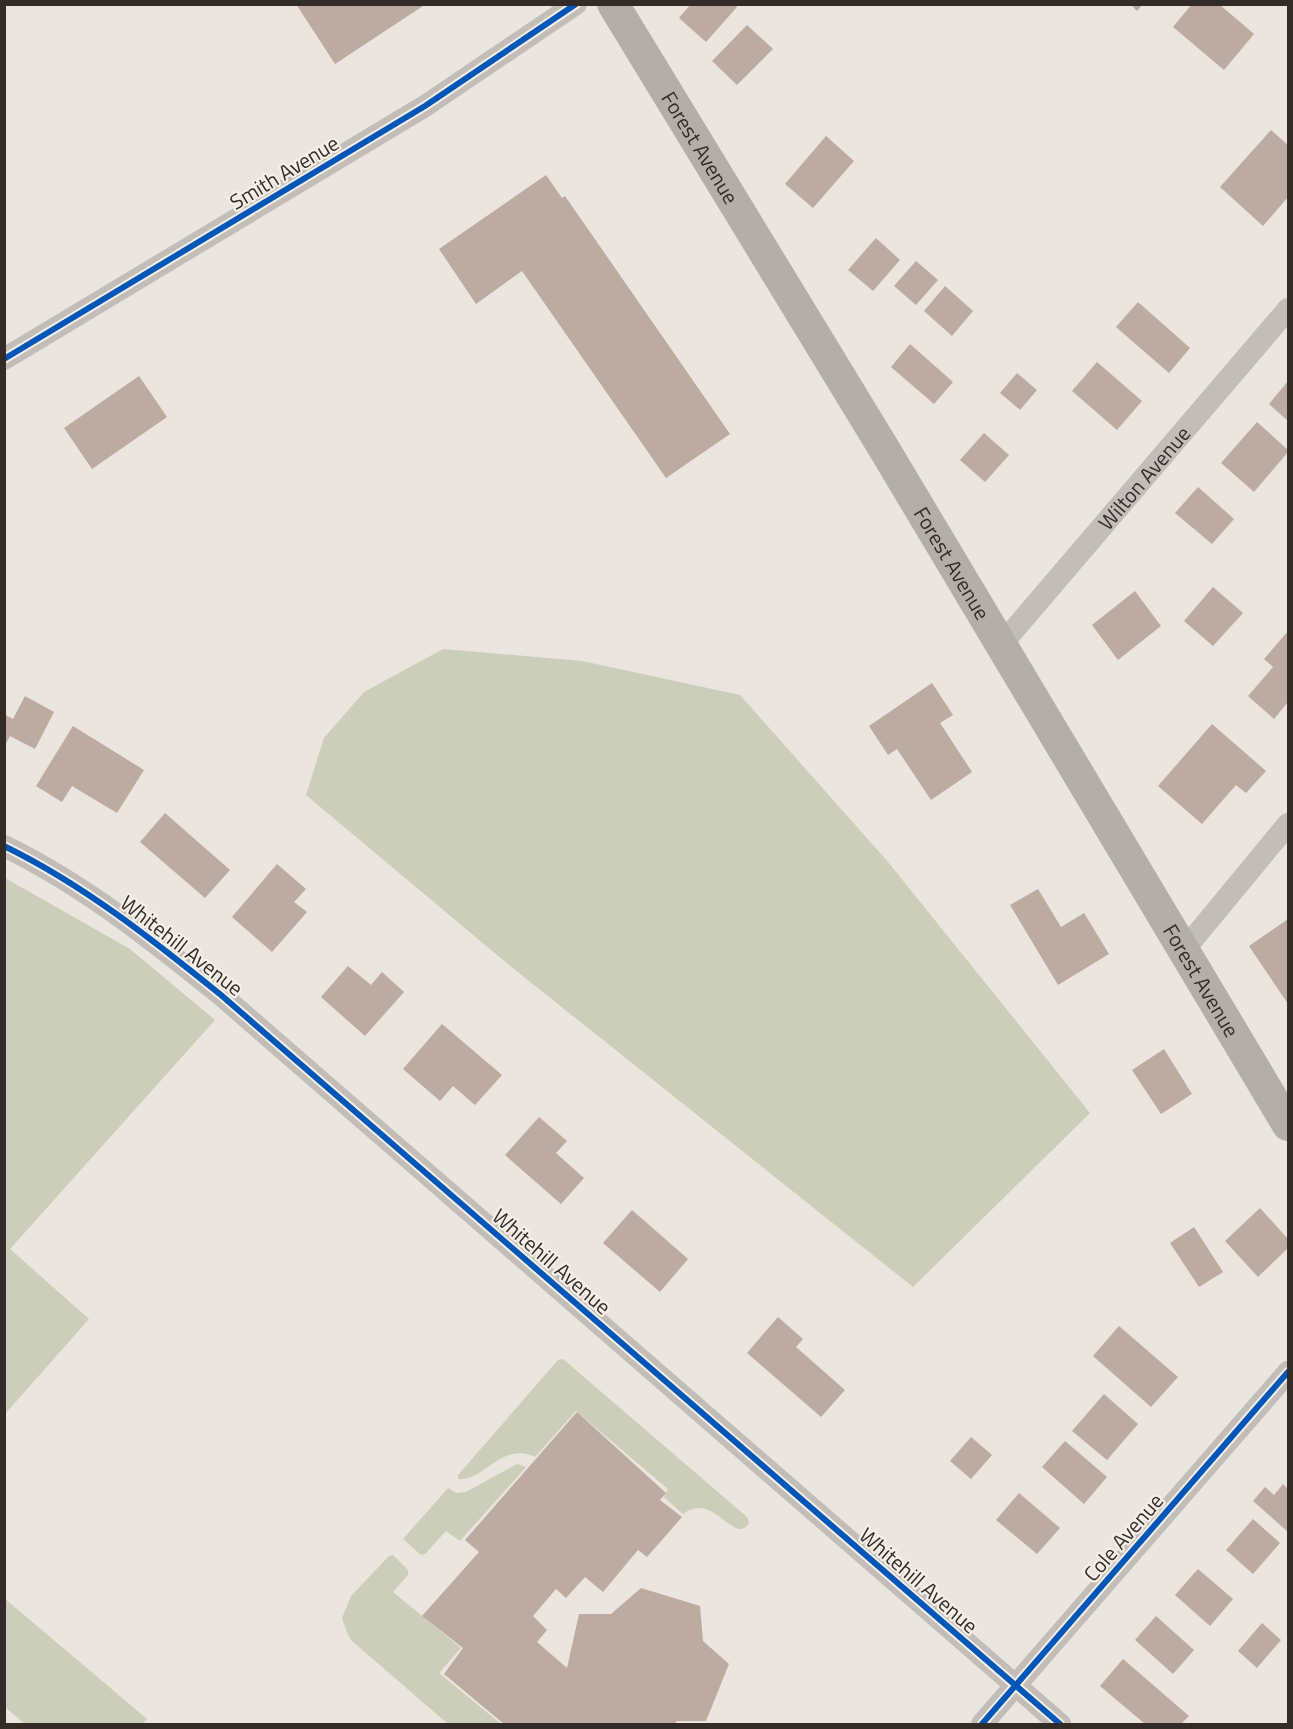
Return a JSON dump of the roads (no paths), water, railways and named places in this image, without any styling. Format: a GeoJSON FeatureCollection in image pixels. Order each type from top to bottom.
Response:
{"type":"FeatureCollection","features":[{"type":"Feature","properties":{"kind":"main road","name":"Forest Avenue"},"geometry":{"type":"LineString","coordinates":[[613,4],[884,447],[1288,1125]]}},
{"type":"Feature","properties":{"kind":"street","name":"Smith Avenue"},"geometry":{"type":"LineString","coordinates":[[4,359],[425,106],[576,4]]}},
{"type":"Feature","properties":{"kind":"street","name":"Wilton Avenue"},"geometry":{"type":"LineString","coordinates":[[1001,645],[1288,309]]}},
{"type":"Feature","properties":{"kind":"street"},"geometry":{"type":"LineString","coordinates":[[1184,950],[1288,824]]}},
{"type":"Feature","properties":{"kind":"street","name":"Whitehill Avenue"},"geometry":{"type":"LineString","coordinates":[[4,846],[81,889],[174,957],[221,995],[1060,1725]]}},
{"type":"Feature","properties":{"kind":"street","name":"Cole Avenue"},"geometry":{"type":"LineString","coordinates":[[982,1725],[1288,1372]]}}]}
